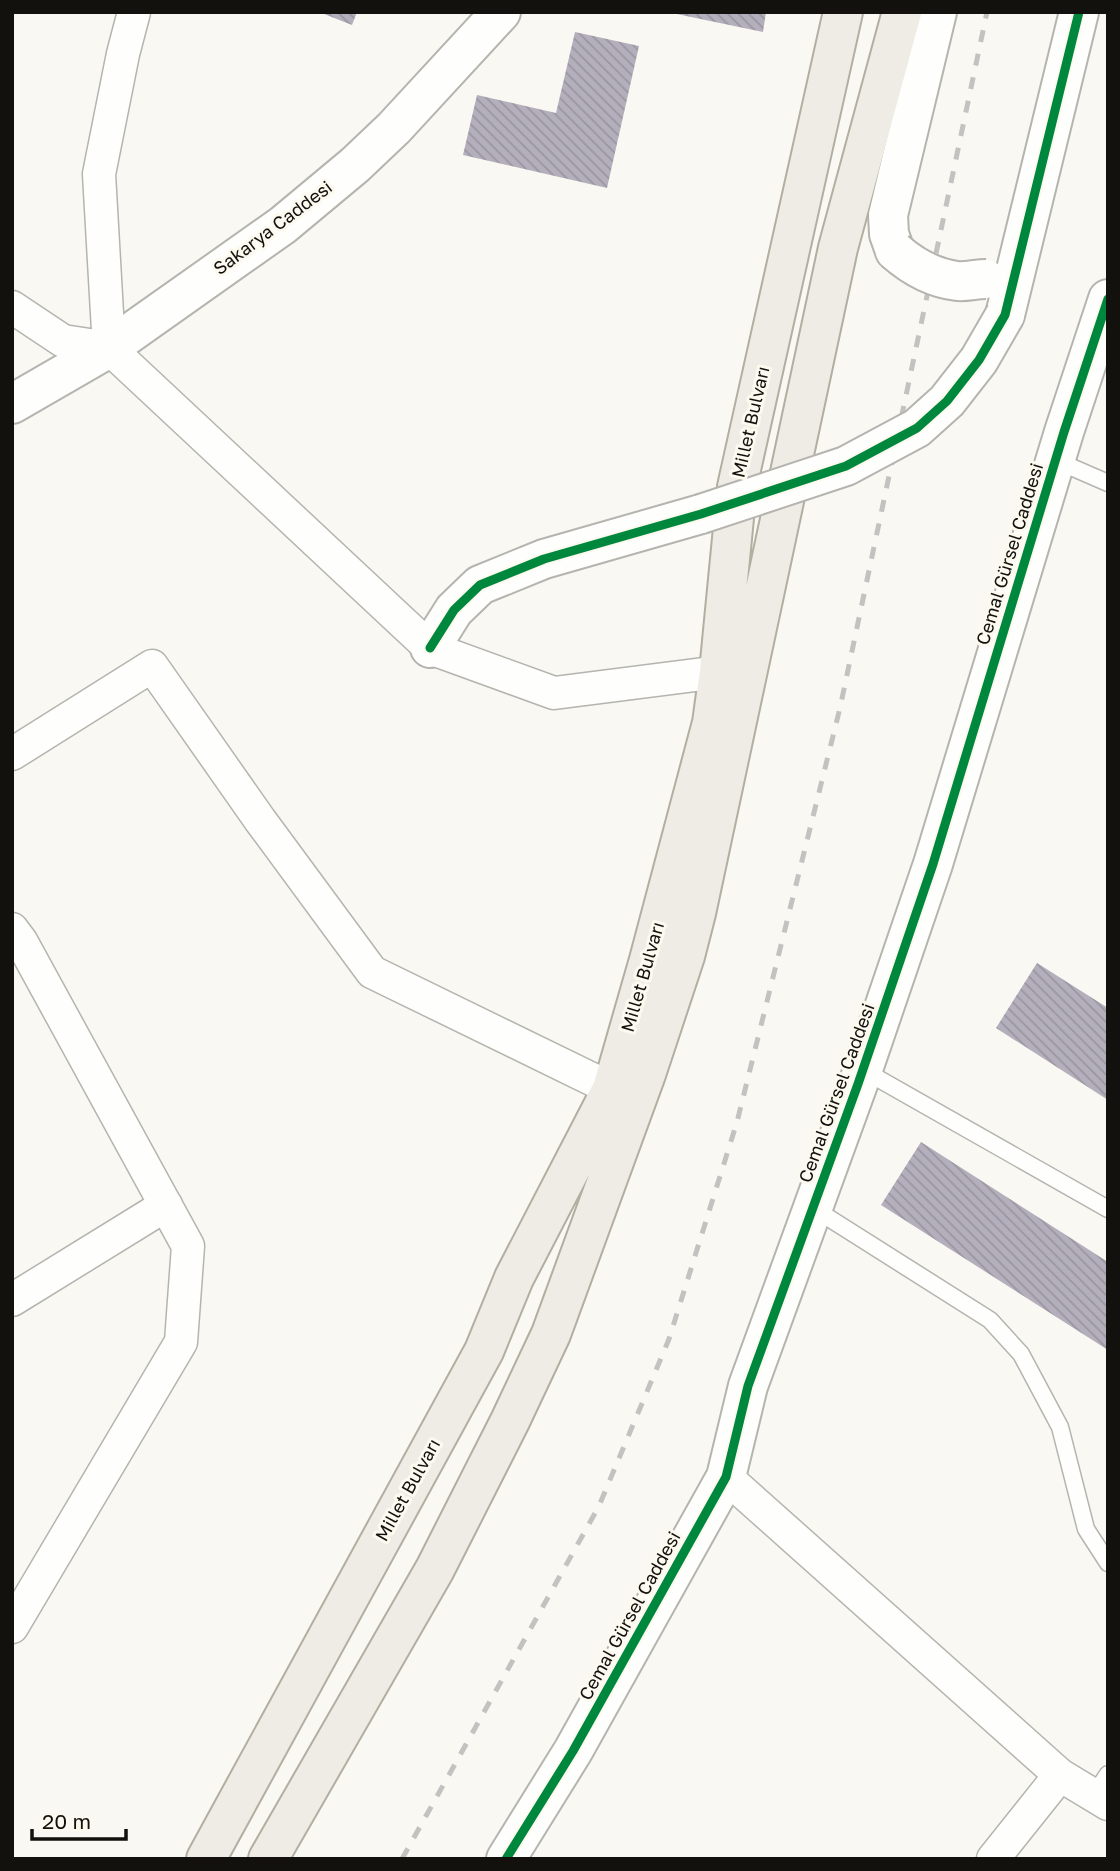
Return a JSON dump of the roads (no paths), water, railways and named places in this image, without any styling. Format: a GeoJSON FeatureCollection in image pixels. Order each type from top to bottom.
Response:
{"type":"FeatureCollection","features":[{"type":"Feature","properties":{"kind":"main road","name":"Millet Bulvarı"},"geometry":{"type":"LineString","coordinates":[[206,1859],[484,1351],[514,1278],[611,1089],[649,960],[712,723],[737,487],[843,12]]}},
{"type":"Feature","properties":{"kind":"main road","name":"Millet Bulvarı"},"geometry":{"type":"LineString","coordinates":[[268,1859],[435,1569],[510,1421],[551,1334],[646,1074],[696,914],[838,248],[902,12]]}},
{"type":"Feature","properties":{"kind":"street"},"geometry":{"type":"LineString","coordinates":[[109,348],[99,174],[134,12]]}},
{"type":"Feature","properties":{"kind":"street","name":"Sakarya Caddesi"},"geometry":{"type":"LineString","coordinates":[[12,404],[109,348],[283,225],[355,165],[394,128],[500,12]]}},
{"type":"Feature","properties":{"kind":"street"},"geometry":{"type":"LineString","coordinates":[[937,12],[888,215],[889,234],[895,251],[911,265],[958,281],[986,279],[1019,259]]}},
{"type":"Feature","properties":{"kind":"street"},"geometry":{"type":"LineString","coordinates":[[430,648],[454,610],[480,585],[544,559],[701,514],[846,466],[917,428],[947,401],[979,360],[1005,314],[1079,12]]}},
{"type":"Feature","properties":{"kind":"street","name":"Cemal Gürsel Caddesi"},"geometry":{"type":"LineString","coordinates":[[506,1859],[573,1751],[726,1477],[748,1386],[863,1070],[933,864],[1055,460],[1108,299]]}},
{"type":"Feature","properties":{"kind":"street"},"geometry":{"type":"LineString","coordinates":[[12,307],[63,341],[109,348],[430,648],[554,693],[719,672]]}},
{"type":"Feature","properties":{"kind":"street"},"geometry":{"type":"LineString","coordinates":[[12,754],[152,666],[260,820],[372,972],[611,1089]]}},
{"type":"Feature","properties":{"kind":"street"},"geometry":{"type":"LineString","coordinates":[[12,929],[21,941],[24,974],[166,1205],[188,1246],[181,1342],[12,1627]]}},
{"type":"Feature","properties":{"kind":"street"},"geometry":{"type":"LineString","coordinates":[[12,1300],[166,1205]]}},
{"type":"Feature","properties":{"kind":"street"},"geometry":{"type":"LineString","coordinates":[[726,1477],[1060,1775],[1103,1791]]}},
{"type":"Feature","properties":{"kind":"street"},"geometry":{"type":"LineString","coordinates":[[993,1859],[1060,1775]]}},
{"type":"Feature","properties":{"kind":"lane"},"geometry":{"type":"LineString","coordinates":[[1055,460],[1108,483]]}},
{"type":"Feature","properties":{"kind":"lane"},"geometry":{"type":"LineString","coordinates":[[863,1070],[1108,1209]]}},
{"type":"Feature","properties":{"kind":"lane"},"geometry":{"type":"LineString","coordinates":[[813,1209],[990,1320],[1021,1354],[1060,1427],[1086,1529],[1108,1563]]}},
{"type":"Feature","properties":{"kind":"railway"},"geometry":{"type":"LineString","coordinates":[[402,1859],[599,1506],[669,1339],[737,1122],[840,708],[987,12]]}}]}
